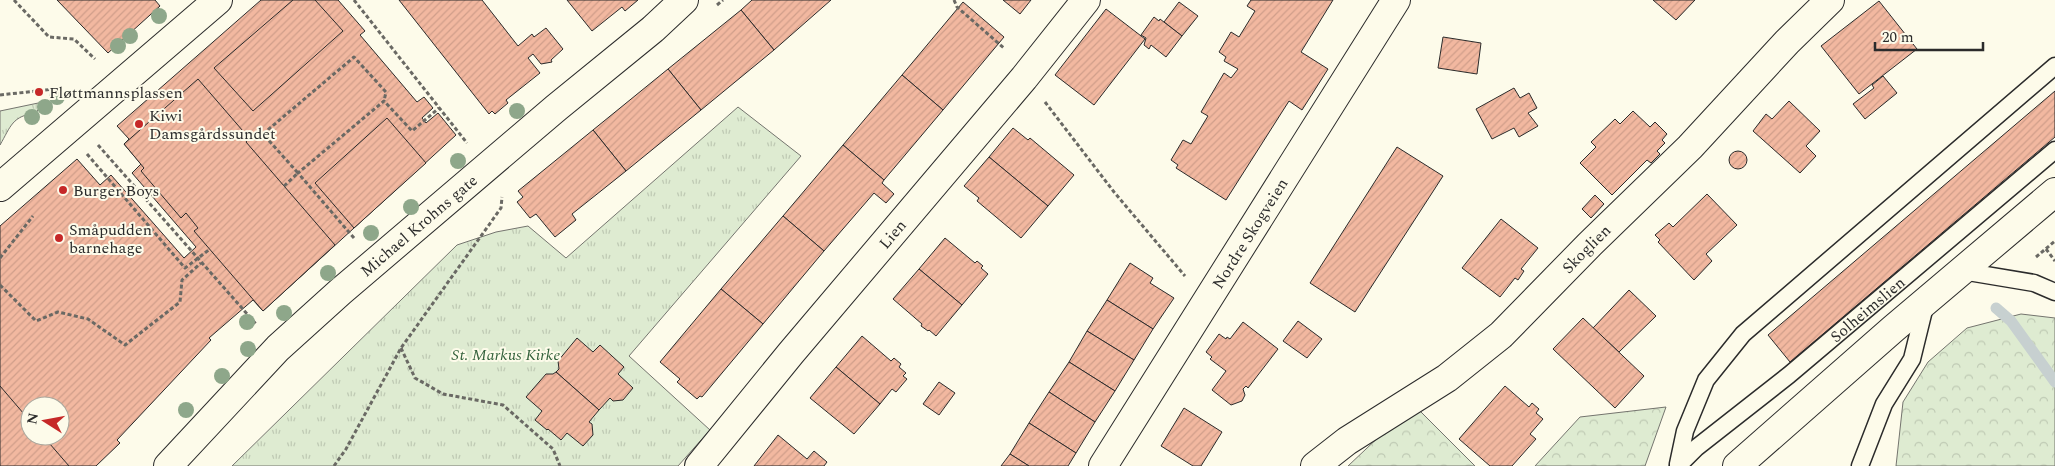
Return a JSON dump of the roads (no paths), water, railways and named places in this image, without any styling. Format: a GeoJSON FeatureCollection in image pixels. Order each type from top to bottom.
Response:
{"type":"FeatureCollection","features":[{"type":"Feature","properties":{"kind":"street"},"geometry":{"type":"LineString","coordinates":[[0,187],[218,0]]}},
{"type":"Feature","properties":{"kind":"street","name":"Michael Krohns gate"},"geometry":{"type":"LineString","coordinates":[[168,466],[278,348],[340,292],[549,114],[653,29],[684,0]]}},
{"type":"Feature","properties":{"kind":"street","name":"Lien"},"geometry":{"type":"LineString","coordinates":[[699,466],[797,346],[1024,78],[1086,0]]}},
{"type":"Feature","properties":{"kind":"street","name":"Nordre Skogveien"},"geometry":{"type":"LineString","coordinates":[[1103,466],[1396,0]]}},
{"type":"Feature","properties":{"kind":"street","name":"Skoglien"},"geometry":{"type":"LineString","coordinates":[[1315,466],[1347,441],[1447,378],[1501,335],[1590,244],[1690,147],[1787,42],[1830,0]]}},
{"type":"Feature","properties":{"kind":"street","name":"Solheimslien"},"geometry":{"type":"LineString","coordinates":[[1737,466],[2055,192]]}},
{"type":"Feature","properties":{"kind":"lane"},"geometry":{"type":"LineString","coordinates":[[1678,465],[1685,431],[1706,380],[1743,334],[2055,66]]}},
{"type":"Feature","properties":{"kind":"lane","name":"Solheimslien"},"geometry":{"type":"LineString","coordinates":[[1678,465],[1696,448],[1789,375],[2055,150]]}},
{"type":"Feature","properties":{"kind":"lane"},"geometry":{"type":"LineString","coordinates":[[1962,271],[2034,283],[2055,292]]}},
{"type":"Feature","properties":{"kind":"lane"},"geometry":{"type":"LineString","coordinates":[[1860,466],[1884,404],[1912,359],[1926,302]]}},
{"type":"Feature","properties":{"kind":"waterway"},"geometry":{"type":"LineString","coordinates":[[1996,308],[2011,321],[2055,382]]}},
{"type":"Feature","properties":{"kind":"place","name":"Fløttmannsplassen"},"geometry":{"type":"Point","coordinates":[39,92]}},
{"type":"Feature","properties":{"kind":"place","name":"Kiwi Damsgårdssundet"},"geometry":{"type":"Point","coordinates":[139,124]}},
{"type":"Feature","properties":{"kind":"place","name":"Burger Boys"},"geometry":{"type":"Point","coordinates":[63,190]}},
{"type":"Feature","properties":{"kind":"place","name":"Småpudden barnehage"},"geometry":{"type":"Point","coordinates":[59,238]}},
{"type":"Feature","properties":{"kind":"park label","name":"St. Markus Kirke"},"geometry":{"type":"Point","coordinates":[506,354]}}]}
